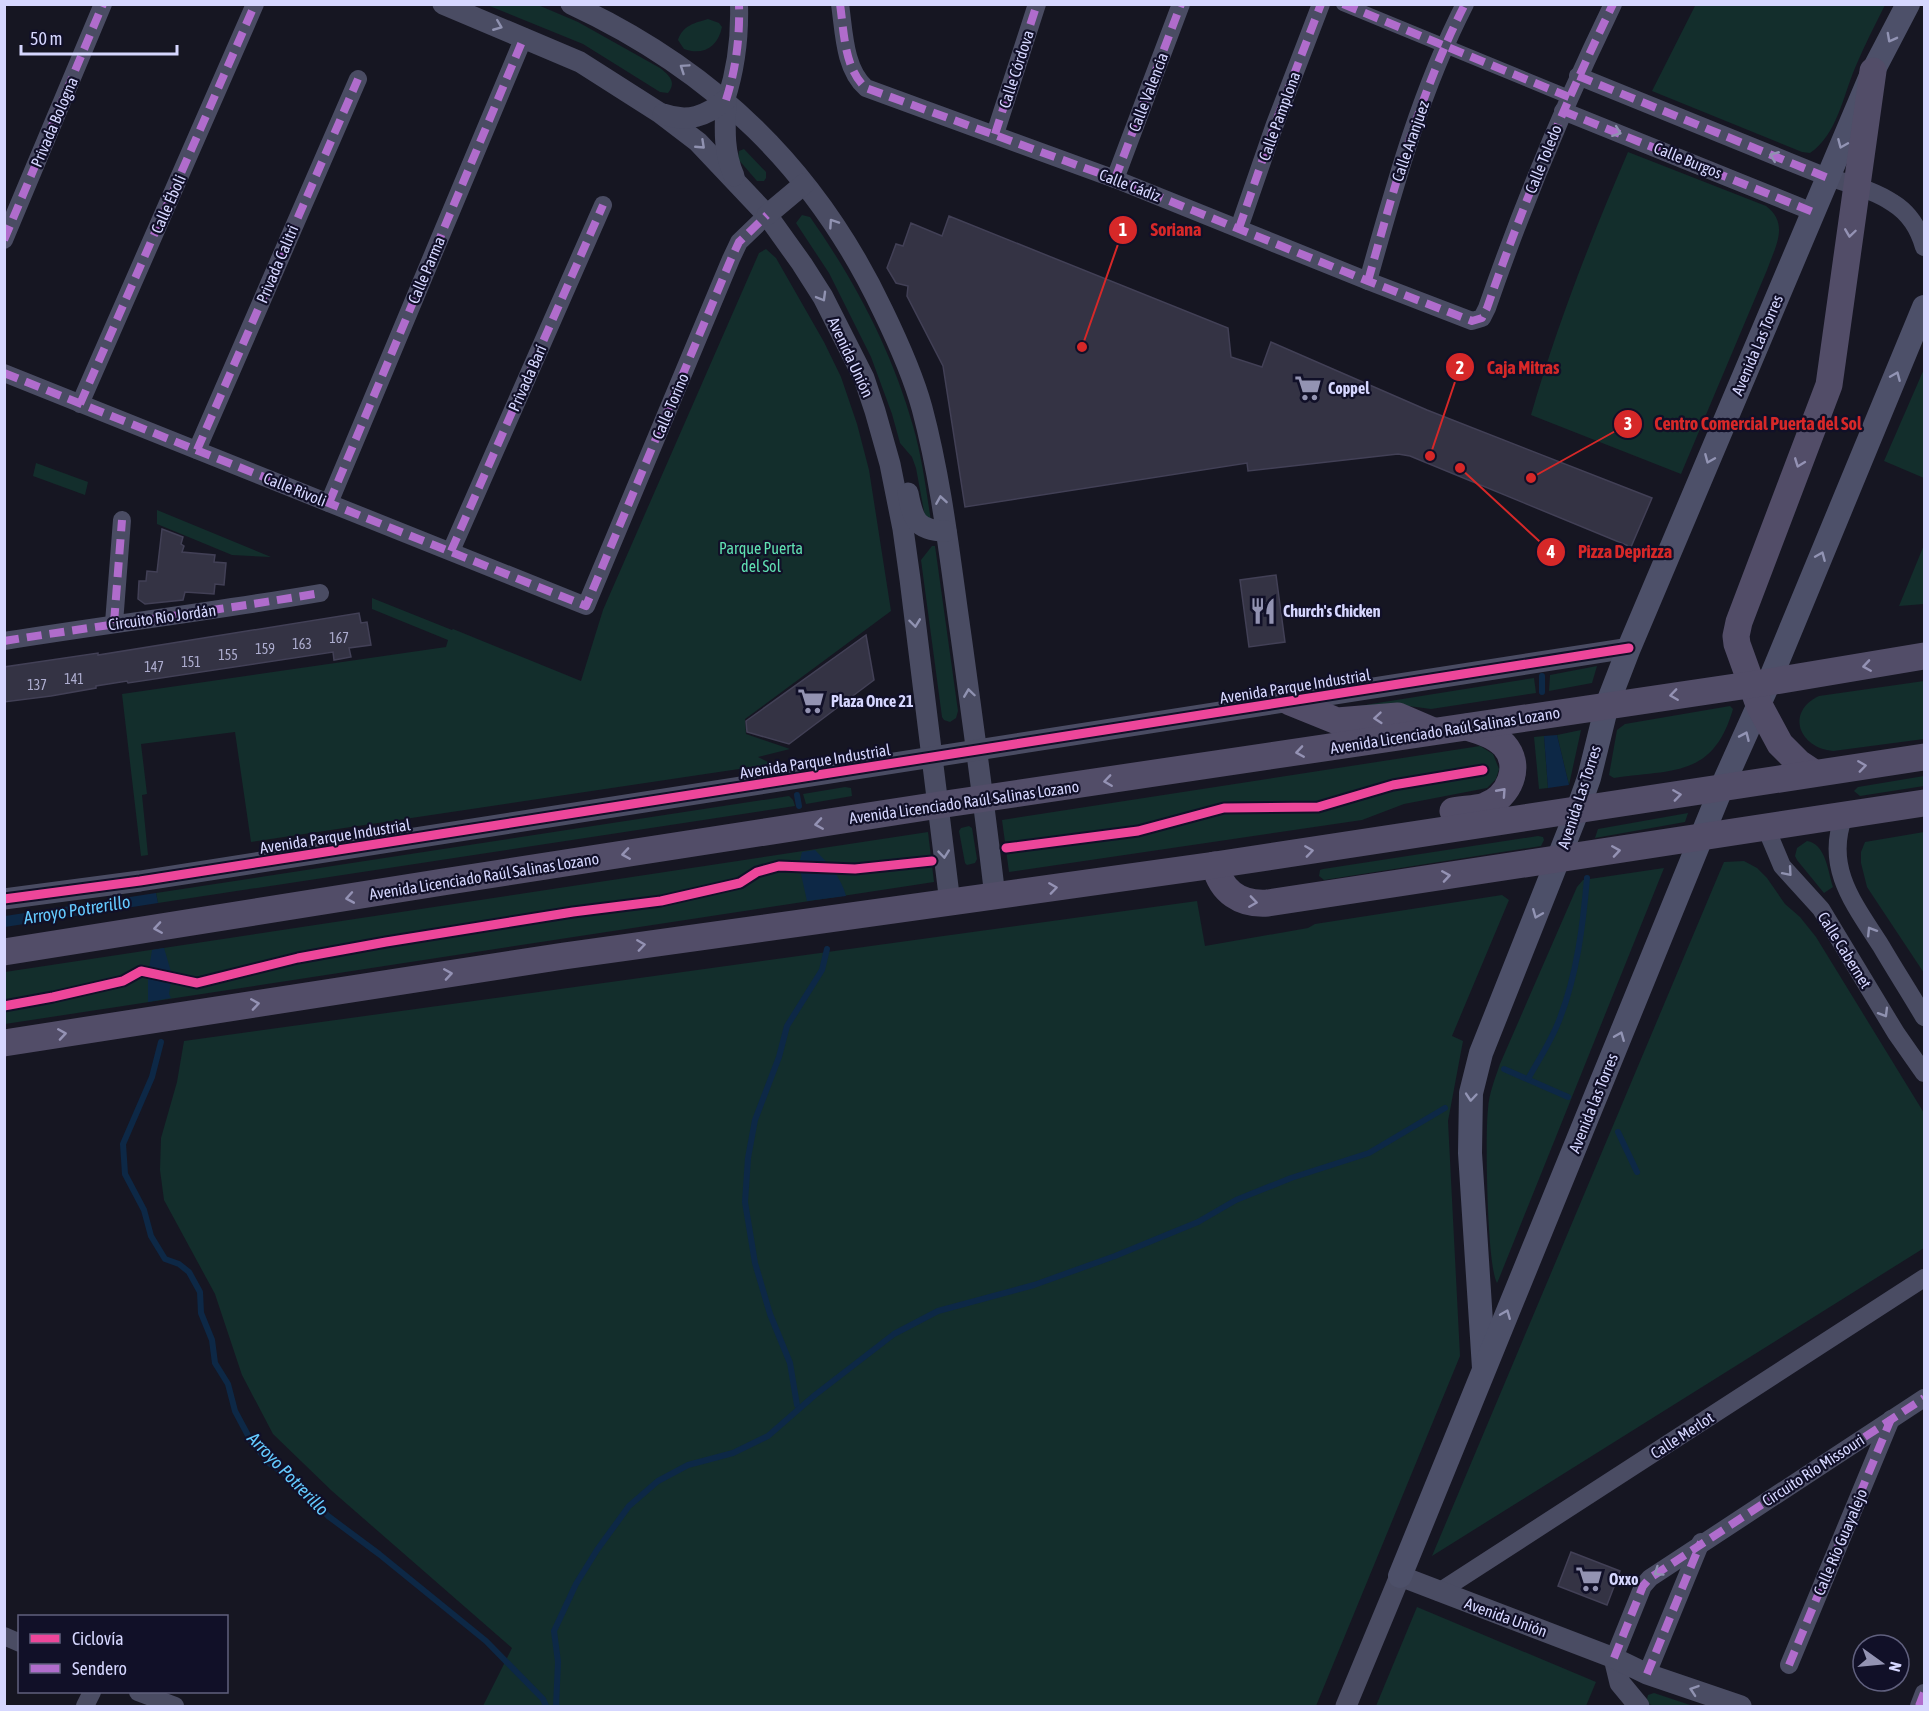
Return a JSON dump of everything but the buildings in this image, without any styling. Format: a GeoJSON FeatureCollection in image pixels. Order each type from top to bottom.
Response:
{"type":"FeatureCollection","features":[{"type":"Feature","properties":{"kind":"main road","name":"Avenida Las Torres"},"geometry":{"type":"LineString","coordinates":[[1558,860],[1589,778],[1607,705],[1629,648],[1873,71],[1908,4]]}},
{"type":"Feature","properties":{"kind":"main road"},"geometry":{"type":"LineString","coordinates":[[1814,773],[1799,763],[1780,744],[1760,678],[1737,644],[1736,636],[1738,622],[1829,385],[1873,71]]}},
{"type":"Feature","properties":{"kind":"main road"},"geometry":{"type":"LineString","coordinates":[[1702,838],[1760,678],[1924,307]]}},
{"type":"Feature","properties":{"kind":"main road","name":"Avenida Licenciado Raúl Salinas Lozano"},"geometry":{"type":"LineString","coordinates":[[4,952],[984,799],[1467,727],[1760,678],[1924,656]]}},
{"type":"Feature","properties":{"kind":"main road"},"geometry":{"type":"LineString","coordinates":[[1290,702],[1337,721],[1398,716],[1434,731]]}},
{"type":"Feature","properties":{"kind":"main road"},"geometry":{"type":"LineString","coordinates":[[1350,845],[1384,827],[1421,816],[1485,806],[1498,799],[1512,779],[1514,770],[1510,756],[1505,746],[1489,734],[1467,727]]}},
{"type":"Feature","properties":{"kind":"main road"},"geometry":{"type":"LineString","coordinates":[[4,1043],[564,956],[1215,865],[1924,757]]}},
{"type":"Feature","properties":{"kind":"main road"},"geometry":{"type":"LineString","coordinates":[[1215,865],[1218,878],[1233,896],[1246,902],[1261,904],[1924,803]]}},
{"type":"Feature","properties":{"kind":"main road","name":"Avenida las Torres"},"geometry":{"type":"LineString","coordinates":[[1400,1576],[1702,838]]}},
{"type":"Feature","properties":{"kind":"main road","name":"Avenida las Torres"},"geometry":{"type":"LineString","coordinates":[[1484,1368],[1470,1153],[1471,1093],[1481,1053],[1558,860]]}},
{"type":"Feature","properties":{"kind":"street","name":"Privada Bologna"},"geometry":{"type":"LineString","coordinates":[[4,240],[103,4]]}},
{"type":"Feature","properties":{"kind":"street","name":"Calle Éboli"},"geometry":{"type":"LineString","coordinates":[[80,404],[255,4]]}},
{"type":"Feature","properties":{"kind":"street","name":"Avenida Unión"},"geometry":{"type":"LineString","coordinates":[[443,4],[580,62],[660,113],[698,142],[767,215],[802,264],[846,341],[864,378],[875,411],[890,464],[903,529],[950,903]]}},
{"type":"Feature","properties":{"kind":"street"},"geometry":{"type":"LineString","coordinates":[[571,4],[642,41],[726,100],[763,136],[804,184],[848,246],[873,290],[905,360],[922,406],[935,463],[984,799],[995,897]]}},
{"type":"Feature","properties":{"kind":"street"},"geometry":{"type":"LineString","coordinates":[[735,180],[725,147],[726,100],[733,77],[738,41],[739,4]]}},
{"type":"Feature","properties":{"kind":"street","name":"Calle Cádiz"},"geometry":{"type":"LineString","coordinates":[[840,4],[852,68],[866,88],[1115,179],[1466,320],[1482,318]]}},
{"type":"Feature","properties":{"kind":"street","name":"Calle Córdova"},"geometry":{"type":"LineString","coordinates":[[995,134],[1037,4]]}},
{"type":"Feature","properties":{"kind":"street","name":"Calle Valencia"},"geometry":{"type":"LineString","coordinates":[[1115,179],[1181,4]]}},
{"type":"Feature","properties":{"kind":"street","name":"Calle Pamplona"},"geometry":{"type":"LineString","coordinates":[[1239,228],[1275,124],[1321,4]]}},
{"type":"Feature","properties":{"kind":"street","name":"Calle Burgos"},"geometry":{"type":"LineString","coordinates":[[1343,4],[1444,45],[1566,104],[1813,212]]}},
{"type":"Feature","properties":{"kind":"street","name":"Calle Aranjuez"},"geometry":{"type":"LineString","coordinates":[[1368,281],[1395,184],[1444,45],[1465,4]]}},
{"type":"Feature","properties":{"kind":"street","name":"Calle Toledo"},"geometry":{"type":"LineString","coordinates":[[1482,318],[1488,308],[1517,222],[1566,104],[1613,4]]}},
{"type":"Feature","properties":{"kind":"street","name":"Calle Parma"},"geometry":{"type":"LineString","coordinates":[[329,503],[524,37]]}},
{"type":"Feature","properties":{"kind":"street"},"geometry":{"type":"LineString","coordinates":[[1578,76],[1828,178],[1883,196],[1895,204],[1914,223],[1921,234],[1924,247]]}},
{"type":"Feature","properties":{"kind":"street","name":"Privada Calitri"},"geometry":{"type":"LineString","coordinates":[[196,450],[358,79]]}},
{"type":"Feature","properties":{"kind":"street"},"geometry":{"type":"LineString","coordinates":[[660,113],[673,117],[693,118],[711,111],[726,100]]}},
{"type":"Feature","properties":{"kind":"street"},"geometry":{"type":"LineString","coordinates":[[767,215],[804,184]]}},
{"type":"Feature","properties":{"kind":"street","name":"Privada Barí"},"geometry":{"type":"LineString","coordinates":[[451,551],[603,205]]}},
{"type":"Feature","properties":{"kind":"street","name":"Calle Torino"},"geometry":{"type":"LineString","coordinates":[[586,606],[731,259],[739,242],[767,215]]}},
{"type":"Feature","properties":{"kind":"street","name":"Calle Rivoli"},"geometry":{"type":"LineString","coordinates":[[4,373],[586,606]]}},
{"type":"Feature","properties":{"kind":"street"},"geometry":{"type":"LineString","coordinates":[[890,464],[907,489],[912,515],[918,525],[934,531],[946,531]]}},
{"type":"Feature","properties":{"kind":"street"},"geometry":{"type":"LineString","coordinates":[[114,623],[122,520]]}},
{"type":"Feature","properties":{"kind":"street"},"geometry":{"type":"LineString","coordinates":[[910,579],[918,552],[946,531]]}},
{"type":"Feature","properties":{"kind":"street","name":"Circuito Río Jordán"},"geometry":{"type":"LineString","coordinates":[[4,641],[320,593]]}},
{"type":"Feature","properties":{"kind":"street","name":"Avenida Parque Industrial"},"geometry":{"type":"LineString","coordinates":[[4,899],[140,881],[1629,648]]}},
{"type":"Feature","properties":{"kind":"street","name":"Calle Cabernet"},"geometry":{"type":"LineString","coordinates":[[1844,816],[1836,846],[1847,893],[1924,1017]]}},
{"type":"Feature","properties":{"kind":"street","name":"Calle Cabernet"},"geometry":{"type":"LineString","coordinates":[[1766,828],[1782,866],[1821,909],[1896,1033],[1924,1073]]}},
{"type":"Feature","properties":{"kind":"street"},"geometry":{"type":"LineString","coordinates":[[1821,909],[1847,893]]}},
{"type":"Feature","properties":{"kind":"street","name":"Calle Merlot"},"geometry":{"type":"LineString","coordinates":[[1439,1593],[1924,1278]]}},
{"type":"Feature","properties":{"kind":"street","name":"Circuito Río Missouri"},"geometry":{"type":"LineString","coordinates":[[1614,1658],[1646,1581],[1701,1542],[1924,1398]]}},
{"type":"Feature","properties":{"kind":"street","name":"Calle Río Guayalejo"},"geometry":{"type":"LineString","coordinates":[[1789,1665],[1891,1419]]}},
{"type":"Feature","properties":{"kind":"street"},"geometry":{"type":"LineString","coordinates":[[1647,1674],[1701,1542]]}},
{"type":"Feature","properties":{"kind":"street","name":"Avenida Unión"},"geometry":{"type":"LineString","coordinates":[[1400,1576],[1439,1593],[1614,1658],[1647,1674],[1741,1707]]}},
{"type":"Feature","properties":{"kind":"street"},"geometry":{"type":"LineString","coordinates":[[1346,1707],[1400,1576]]}},
{"type":"Feature","properties":{"kind":"street"},"geometry":{"type":"LineString","coordinates":[[4,1636],[18,1642]]}},
{"type":"Feature","properties":{"kind":"street"},"geometry":{"type":"LineString","coordinates":[[1614,1658],[1620,1683],[1639,1707]]}},
{"type":"Feature","properties":{"kind":"street"},"geometry":{"type":"LineString","coordinates":[[86,1707],[92,1693]]}},
{"type":"Feature","properties":{"kind":"street"},"geometry":{"type":"LineString","coordinates":[[140,1693],[175,1707]]}},
{"type":"Feature","properties":{"kind":"street"},"geometry":{"type":"LineString","coordinates":[[1919,1707],[1924,1693]]}},
{"type":"Feature","properties":{"kind":"green space"},"geometry":{"type":"Polygon","coordinates":[[[1696,4],[1885,5],[1858,60],[1833,126],[1827,136],[1810,153],[1802,152],[1652,91],[1696,4]]]}},
{"type":"Feature","properties":{"kind":"green space"},"geometry":{"type":"Polygon","coordinates":[[[487,5],[538,5],[578,22],[660,68],[671,79],[671,89],[668,93],[660,92],[583,44],[487,5]]]}},
{"type":"Feature","properties":{"kind":"green space"},"geometry":{"type":"Polygon","coordinates":[[[708,19],[719,23],[722,27],[713,45],[697,51],[684,49],[678,40],[683,31],[690,25],[708,19]]]}},
{"type":"Feature","properties":{"kind":"green space"},"geometry":{"type":"Polygon","coordinates":[[[744,149],[766,172],[764,181],[757,181],[738,159],[739,151],[744,149]]]}},
{"type":"Feature","properties":{"kind":"green space"},"geometry":{"type":"Polygon","coordinates":[[[1628,152],[1766,206],[1773,213],[1779,228],[1777,244],[1767,270],[1681,474],[1531,415],[1575,282],[1628,152]]]}},
{"type":"Feature","properties":{"kind":"green space"},"geometry":{"type":"Polygon","coordinates":[[[802,215],[810,217],[842,266],[883,344],[913,426],[931,521],[926,522],[916,468],[912,457],[900,443],[871,357],[829,273],[796,223],[802,215]]]}},
{"type":"Feature","properties":{"kind":"green space","name":"Parque Puerta del Sol"},"geometry":{"type":"Polygon","coordinates":[[[766,249],[776,258],[824,342],[841,377],[869,470],[891,611],[745,719],[746,734],[790,749],[758,757],[772,764],[251,842],[235,732],[141,744],[147,794],[142,795],[148,855],[141,856],[122,694],[446,647],[448,640],[372,609],[372,598],[581,681],[603,610],[759,253],[766,249]]]}},
{"type":"Feature","properties":{"kind":"green space"},"geometry":{"type":"Polygon","coordinates":[[[1924,369],[1924,478],[1884,461],[1924,369]]]}},
{"type":"Feature","properties":{"kind":"green space"},"geometry":{"type":"Polygon","coordinates":[[[36,463],[88,482],[85,495],[33,476],[36,463]]]}},
{"type":"Feature","properties":{"kind":"green space"},"geometry":{"type":"Polygon","coordinates":[[[157,510],[271,557],[232,555],[157,524],[157,510]]]}},
{"type":"Feature","properties":{"kind":"green space"},"geometry":{"type":"Polygon","coordinates":[[[1924,545],[1924,604],[1899,606],[1924,545]]]}},
{"type":"Feature","properties":{"kind":"green space"},"geometry":{"type":"Polygon","coordinates":[[[932,546],[935,546],[958,711],[956,718],[950,722],[942,717],[921,560],[932,546]]]}},
{"type":"Feature","properties":{"kind":"green space"},"geometry":{"type":"Polygon","coordinates":[[[1597,666],[1592,683],[1549,691],[1550,675],[1597,666]]]}},
{"type":"Feature","properties":{"kind":"green space"},"geometry":{"type":"Polygon","coordinates":[[[1534,678],[1536,693],[1431,709],[1394,704],[1340,709],[1534,678]]]}},
{"type":"Feature","properties":{"kind":"green space"},"geometry":{"type":"Polygon","coordinates":[[[1924,681],[1924,739],[1833,751],[1812,743],[1800,728],[1802,711],[1808,703],[1819,696],[1924,681]]]}},
{"type":"Feature","properties":{"kind":"green space"},"geometry":{"type":"Polygon","coordinates":[[[1730,706],[1733,709],[1725,731],[1714,748],[1702,759],[1672,770],[1614,778],[1609,775],[1617,730],[1625,724],[1730,706]]]}},
{"type":"Feature","properties":{"kind":"green space"},"geometry":{"type":"Polygon","coordinates":[[[1581,730],[1569,785],[1557,735],[1581,730]]]}},
{"type":"Feature","properties":{"kind":"green space"},"geometry":{"type":"Polygon","coordinates":[[[1544,736],[1548,788],[1539,789],[1534,737],[1544,736]]]}},
{"type":"Feature","properties":{"kind":"green space"},"geometry":{"type":"Polygon","coordinates":[[[1480,746],[1493,754],[1499,769],[1496,779],[1487,788],[1404,804],[1362,820],[1009,872],[1002,820],[1480,746]]]}},
{"type":"Feature","properties":{"kind":"green space"},"geometry":{"type":"Polygon","coordinates":[[[1924,776],[1924,786],[1860,796],[1854,791],[1858,787],[1924,776]]]}},
{"type":"Feature","properties":{"kind":"green space"},"geometry":{"type":"Polygon","coordinates":[[[851,788],[852,796],[806,804],[803,794],[851,788]]]}},
{"type":"Feature","properties":{"kind":"green space"},"geometry":{"type":"Polygon","coordinates":[[[789,796],[795,806],[158,903],[156,893],[789,796]]]}},
{"type":"Feature","properties":{"kind":"green space"},"geometry":{"type":"Polygon","coordinates":[[[1688,813],[1685,822],[1595,838],[1598,829],[1688,813]]]}},
{"type":"Feature","properties":{"kind":"green space"},"geometry":{"type":"Polygon","coordinates":[[[969,826],[972,828],[977,859],[975,863],[967,865],[959,831],[969,826]]]}},
{"type":"Feature","properties":{"kind":"green space"},"geometry":{"type":"Polygon","coordinates":[[[928,832],[934,882],[5,1024],[5,972],[928,832]]]}},
{"type":"Feature","properties":{"kind":"green space"},"geometry":{"type":"Polygon","coordinates":[[[1924,832],[1924,973],[1867,887],[1861,863],[1861,852],[1865,842],[1924,832]]]}},
{"type":"Feature","properties":{"kind":"green space"},"geometry":{"type":"Polygon","coordinates":[[[1543,837],[1544,840],[1541,846],[1324,880],[1319,876],[1320,870],[1323,869],[1543,837]]]}},
{"type":"Feature","properties":{"kind":"green space"},"geometry":{"type":"Polygon","coordinates":[[[1807,841],[1818,847],[1828,867],[1833,887],[1824,893],[1795,856],[1797,848],[1807,841]]]}},
{"type":"Feature","properties":{"kind":"green space"},"geometry":{"type":"Polygon","coordinates":[[[1744,861],[1757,868],[1767,878],[1785,904],[1800,917],[1816,937],[1924,1113],[1924,1248],[1432,1556],[1724,862],[1744,861]]]}},
{"type":"Feature","properties":{"kind":"green space"},"geometry":{"type":"Polygon","coordinates":[[[1664,868],[1497,1283],[1489,1227],[1487,1123],[1492,1086],[1500,1064],[1577,887],[1583,880],[1664,868]]]}},
{"type":"Feature","properties":{"kind":"green space"},"geometry":{"type":"Polygon","coordinates":[[[1502,895],[1509,900],[1452,1036],[1463,1041],[1448,1121],[1460,1356],[1316,1706],[483,1706],[512,1648],[332,1491],[273,1434],[242,1375],[215,1294],[164,1200],[160,1170],[161,1138],[177,1082],[184,1041],[1197,901],[1205,946],[1308,928],[1315,924],[1502,895]]]}},
{"type":"Feature","properties":{"kind":"green space"},"geometry":{"type":"Polygon","coordinates":[[[1417,1607],[1596,1682],[1586,1706],[1376,1706],[1417,1607]]]}},
{"type":"Feature","properties":{"kind":"green space"},"geometry":{"type":"Polygon","coordinates":[[[1654,1693],[1693,1706],[1654,1706],[1649,1704],[1647,1699],[1648,1695],[1654,1693]]]}},
{"type":"Feature","properties":{"kind":"water"},"geometry":{"type":"Polygon","coordinates":[[[1557,735],[1569,785],[1548,788],[1544,736],[1557,735]]]}},
{"type":"Feature","properties":{"kind":"water"},"geometry":{"type":"Polygon","coordinates":[[[815,850],[829,865],[846,896],[807,901],[800,860],[802,852],[815,850]]]}},
{"type":"Feature","properties":{"kind":"water"},"geometry":{"type":"Polygon","coordinates":[[[156,893],[158,903],[5,927],[5,916],[156,893]]]}},
{"type":"Feature","properties":{"kind":"water"},"geometry":{"type":"Polygon","coordinates":[[[164,948],[172,975],[169,994],[171,998],[148,1002],[148,975],[152,950],[164,948]]]}},
{"type":"Feature","properties":{"kind":"waterway"},"geometry":{"type":"LineString","coordinates":[[1542,676],[1542,692]]}},
{"type":"Feature","properties":{"kind":"waterway"},"geometry":{"type":"LineString","coordinates":[[797,795],[799,806]]}},
{"type":"Feature","properties":{"kind":"waterway"},"geometry":{"type":"LineString","coordinates":[[1528,1079],[1553,1034],[1571,984],[1587,878]]}},
{"type":"Feature","properties":{"kind":"waterway"},"geometry":{"type":"LineString","coordinates":[[797,1405],[790,1363],[770,1314],[755,1263],[745,1202],[748,1158],[755,1120],[779,1057],[787,1026],[822,970],[827,949]]}},
{"type":"Feature","properties":{"kind":"waterway","name":"Arroyo Potrerillo"},"geometry":{"type":"LineString","coordinates":[[161,1042],[152,1077],[123,1144],[125,1174],[144,1210],[151,1236],[165,1259],[179,1264],[189,1272],[200,1292],[201,1313],[212,1340],[215,1363],[228,1384],[235,1411],[251,1441],[269,1463],[296,1482],[328,1516],[379,1554],[486,1641],[543,1699],[546,1706]]}},
{"type":"Feature","properties":{"kind":"waterway"},"geometry":{"type":"LineString","coordinates":[[1504,1069],[1568,1097]]}},
{"type":"Feature","properties":{"kind":"waterway"},"geometry":{"type":"LineString","coordinates":[[556,1706],[558,1662],[554,1631],[576,1584],[597,1550],[629,1506],[658,1481],[688,1465],[733,1453],[768,1436],[815,1395],[894,1334],[938,1311],[1034,1285],[1115,1256],[1198,1222],[1236,1200],[1291,1178],[1369,1153],[1445,1108]]}},
{"type":"Feature","properties":{"kind":"waterway"},"geometry":{"type":"LineString","coordinates":[[1618,1132],[1637,1172]]}},
{"type":"Feature","properties":{"kind":"marked path"},"geometry":{"type":"LineString","coordinates":[[4,240],[103,4]]}},
{"type":"Feature","properties":{"kind":"marked path"},"geometry":{"type":"LineString","coordinates":[[80,404],[255,4]]}},
{"type":"Feature","properties":{"kind":"marked path"},"geometry":{"type":"LineString","coordinates":[[726,100],[737,53],[739,4]]}},
{"type":"Feature","properties":{"kind":"marked path"},"geometry":{"type":"LineString","coordinates":[[840,4],[849,60],[853,71],[866,88],[1115,179],[1472,321],[1482,318],[1487,308],[1546,154],[1613,4]]}},
{"type":"Feature","properties":{"kind":"marked path"},"geometry":{"type":"LineString","coordinates":[[995,134],[1037,4]]}},
{"type":"Feature","properties":{"kind":"marked path"},"geometry":{"type":"LineString","coordinates":[[1115,179],[1181,4]]}},
{"type":"Feature","properties":{"kind":"marked path"},"geometry":{"type":"LineString","coordinates":[[1239,228],[1275,124],[1321,4]]}},
{"type":"Feature","properties":{"kind":"marked path"},"geometry":{"type":"LineString","coordinates":[[1343,4],[1569,97]]}},
{"type":"Feature","properties":{"kind":"marked path"},"geometry":{"type":"LineString","coordinates":[[1368,281],[1421,106],[1465,4]]}},
{"type":"Feature","properties":{"kind":"marked path"},"geometry":{"type":"LineString","coordinates":[[329,503],[524,37]]}},
{"type":"Feature","properties":{"kind":"marked path"},"geometry":{"type":"LineString","coordinates":[[1578,76],[1828,178]]}},
{"type":"Feature","properties":{"kind":"marked path"},"geometry":{"type":"LineString","coordinates":[[197,450],[358,79]]}},
{"type":"Feature","properties":{"kind":"marked path"},"geometry":{"type":"LineString","coordinates":[[1563,111],[1813,212]]}},
{"type":"Feature","properties":{"kind":"marked path"},"geometry":{"type":"LineString","coordinates":[[451,551],[603,205]]}},
{"type":"Feature","properties":{"kind":"marked path"},"geometry":{"type":"LineString","coordinates":[[4,373],[586,606],[731,259],[739,242],[767,215]]}},
{"type":"Feature","properties":{"kind":"marked path"},"geometry":{"type":"LineString","coordinates":[[114,623],[122,520]]}},
{"type":"Feature","properties":{"kind":"marked path"},"geometry":{"type":"LineString","coordinates":[[4,641],[320,593]]}},
{"type":"Feature","properties":{"kind":"marked path"},"geometry":{"type":"LineString","coordinates":[[1614,1658],[1643,1586],[1650,1578],[1924,1398]]}},
{"type":"Feature","properties":{"kind":"marked path"},"geometry":{"type":"LineString","coordinates":[[1789,1665],[1891,1419]]}},
{"type":"Feature","properties":{"kind":"marked path"},"geometry":{"type":"LineString","coordinates":[[1647,1674],[1701,1542]]}},
{"type":"Feature","properties":{"kind":"marked path"},"geometry":{"type":"LineString","coordinates":[[1919,1706],[1924,1693]]}},
{"type":"Feature","properties":{"kind":"cycle path"},"geometry":{"type":"LineString","coordinates":[[4,899],[140,881],[1629,648]]}},
{"type":"Feature","properties":{"kind":"cycle path"},"geometry":{"type":"LineString","coordinates":[[1006,848],[1138,831],[1224,808],[1318,807],[1393,785],[1483,770]]}},
{"type":"Feature","properties":{"kind":"cycle path"},"geometry":{"type":"LineString","coordinates":[[4,1006],[123,981],[141,971],[197,983],[298,958],[386,942],[573,912],[661,901],[740,883],[757,872],[779,866],[855,869],[932,861]]}},
{"type":"Feature","properties":{"kind":"place","name":"Soriana"},"geometry":{"type":"Point","coordinates":[1082,347]}},
{"type":"Feature","properties":{"kind":"place","name":"Coppel"},"geometry":{"type":"Point","coordinates":[1308,388]}},
{"type":"Feature","properties":{"kind":"place","name":"Caja Mitras"},"geometry":{"type":"Point","coordinates":[1430,456]}},
{"type":"Feature","properties":{"kind":"place","name":"Pizza Deprizza"},"geometry":{"type":"Point","coordinates":[1460,468]}},
{"type":"Feature","properties":{"kind":"place","name":"Centro Comercial Puerta del Sol"},"geometry":{"type":"Point","coordinates":[1531,478]}},
{"type":"Feature","properties":{"kind":"place","name":"Church's Chicken"},"geometry":{"type":"Point","coordinates":[1263,611]}},
{"type":"Feature","properties":{"kind":"place","name":"Plaza Once 21"},"geometry":{"type":"Point","coordinates":[811,701]}},
{"type":"Feature","properties":{"kind":"place","name":"Oxxo"},"geometry":{"type":"Point","coordinates":[1589,1579]}}]}
